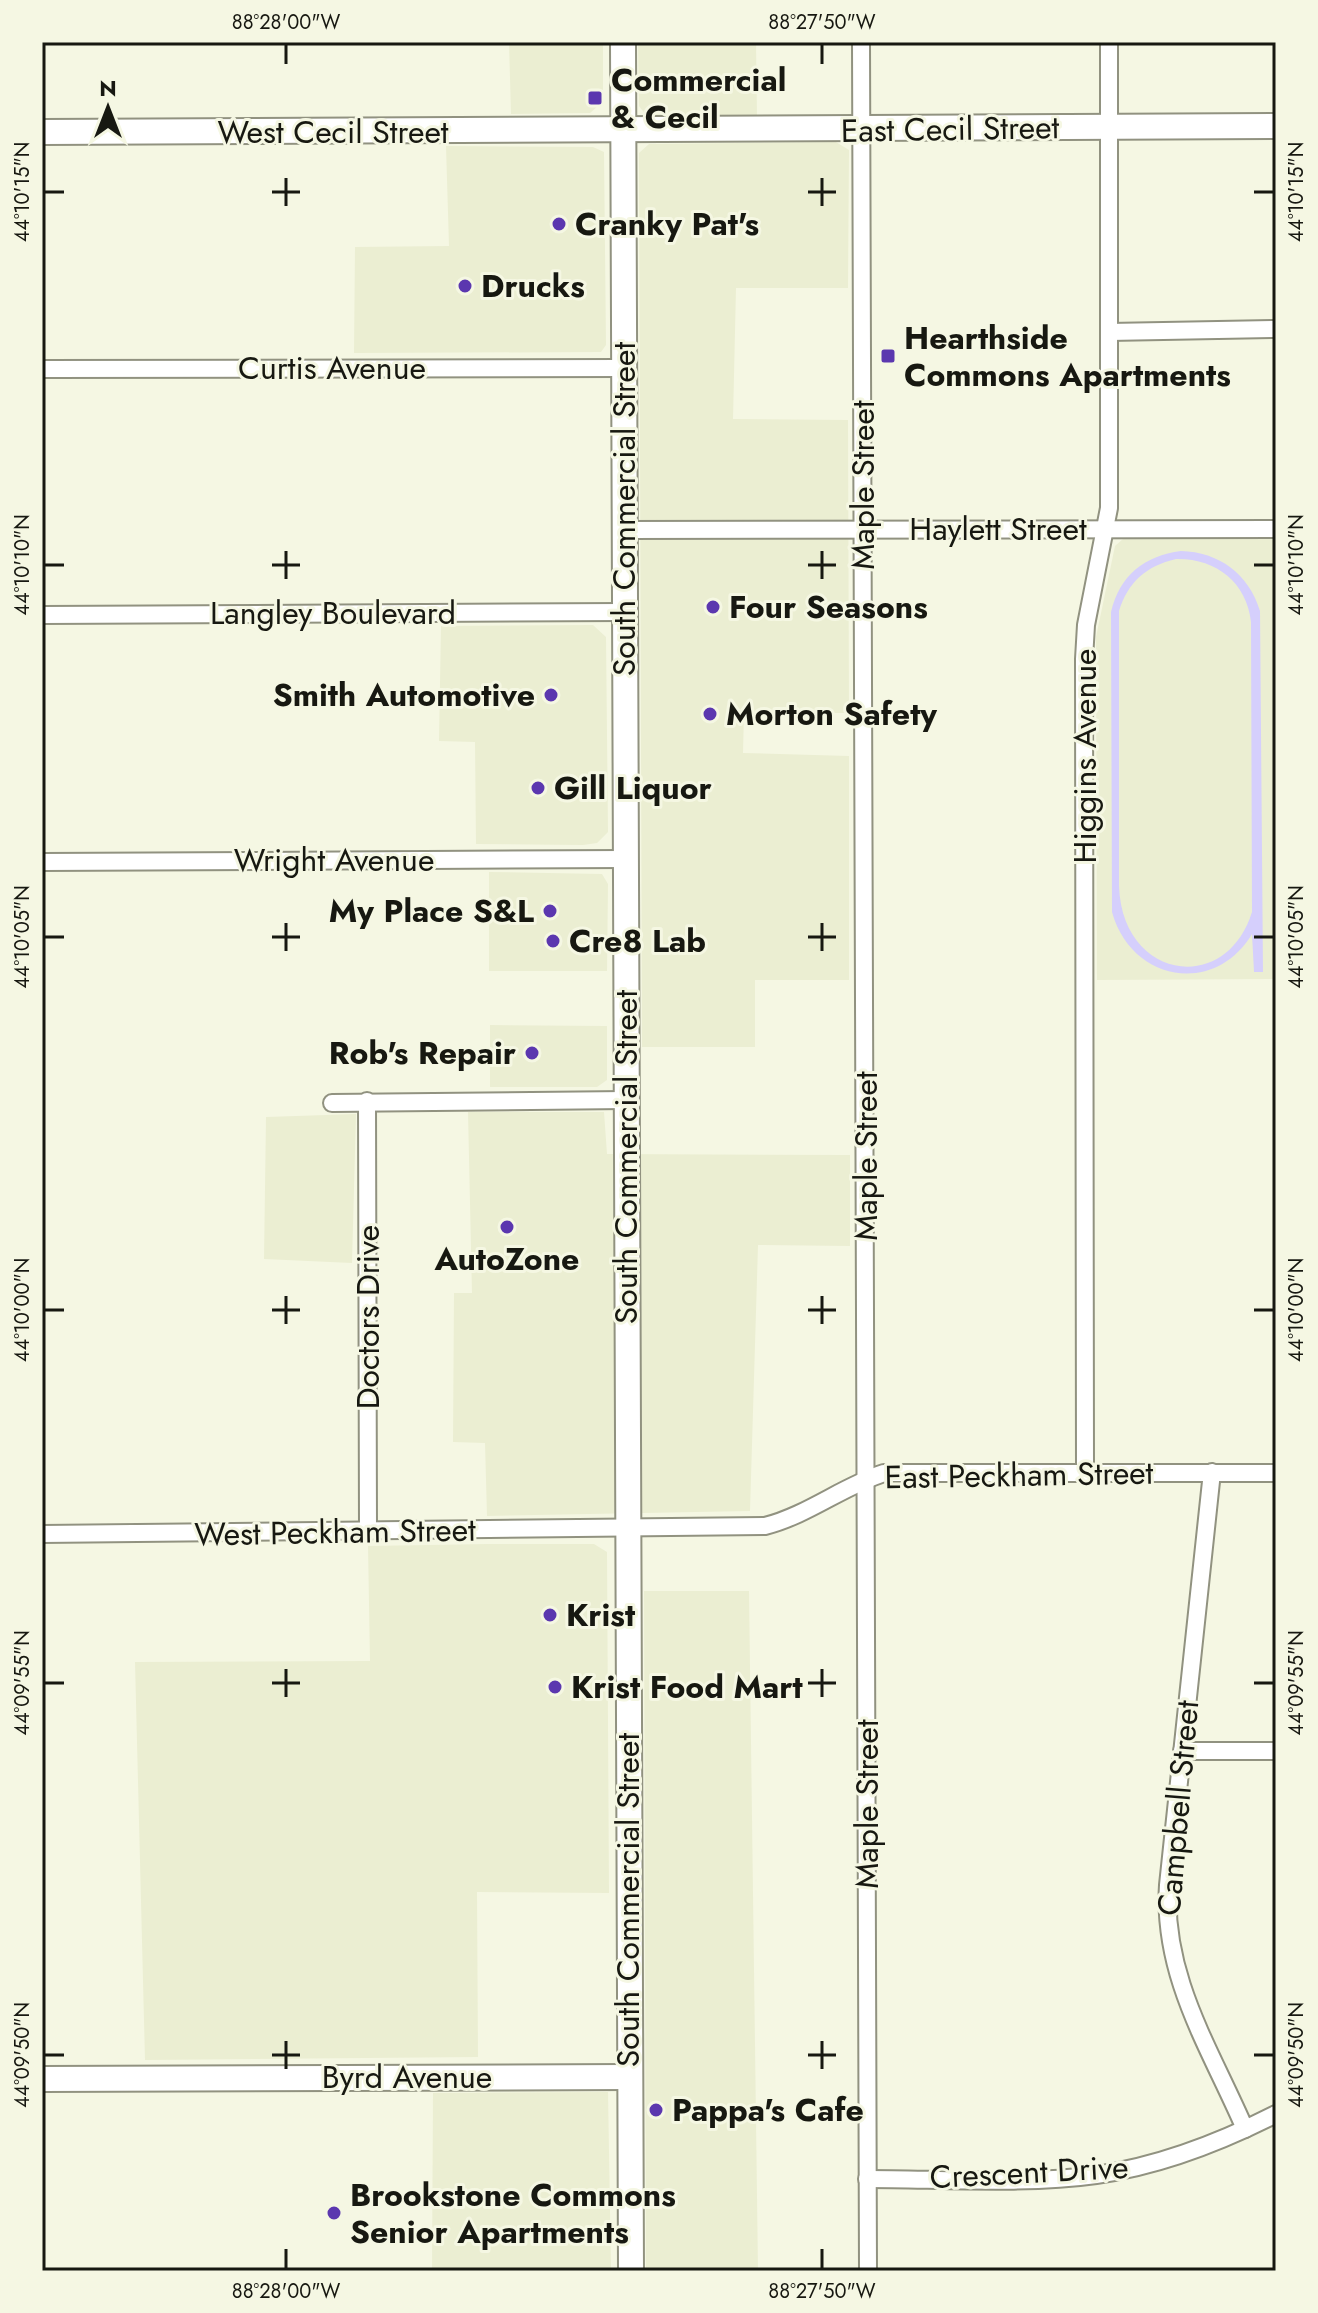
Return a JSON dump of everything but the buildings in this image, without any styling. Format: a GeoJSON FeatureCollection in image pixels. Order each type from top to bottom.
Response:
{"type":"FeatureCollection","features":[{"type":"Feature","properties":{"kind":"main road","name":"South Commercial Street"},"geometry":{"type":"LineString","coordinates":[[623,42],[631,2271]]}},
{"type":"Feature","properties":{"kind":"main road","name":"East Cecil Street"},"geometry":{"type":"LineString","coordinates":[[623,131],[1276,126]]}},
{"type":"Feature","properties":{"kind":"main road","name":"West Cecil Street"},"geometry":{"type":"LineString","coordinates":[[42,132],[623,131]]}},
{"type":"Feature","properties":{"kind":"main road","name":"Byrd Avenue"},"geometry":{"type":"LineString","coordinates":[[42,2079],[629,2077]]}},
{"type":"Feature","properties":{"kind":"street","name":"Maple Street"},"geometry":{"type":"LineString","coordinates":[[861,42],[868,2271]]}},
{"type":"Feature","properties":{"kind":"street","name":"Higgins Avenue"},"geometry":{"type":"LineString","coordinates":[[1085,1473],[1084,659],[1086,625],[1107,529],[1109,42]]}},
{"type":"Feature","properties":{"kind":"street"},"geometry":{"type":"LineString","coordinates":[[1109,332],[1276,329]]}},
{"type":"Feature","properties":{"kind":"street","name":"Curtis Avenue"},"geometry":{"type":"LineString","coordinates":[[42,369],[623,368]]}},
{"type":"Feature","properties":{"kind":"street","name":"Haylett Street"},"geometry":{"type":"LineString","coordinates":[[623,530],[1276,529]]}},
{"type":"Feature","properties":{"kind":"street","name":"Langley Boulevard"},"geometry":{"type":"LineString","coordinates":[[42,615],[624,612]]}},
{"type":"Feature","properties":{"kind":"street","name":"Wright Avenue"},"geometry":{"type":"LineString","coordinates":[[42,862],[625,859]]}},
{"type":"Feature","properties":{"kind":"street"},"geometry":{"type":"LineString","coordinates":[[332,1103],[626,1100]]}},
{"type":"Feature","properties":{"kind":"street","name":"Doctors Drive"},"geometry":{"type":"LineString","coordinates":[[367,1101],[368,1532]]}},
{"type":"Feature","properties":{"kind":"street","name":"Campbell Street"},"geometry":{"type":"LineString","coordinates":[[1212,1472],[1167,1896],[1171,1954],[1187,2005],[1245,2129]]}},
{"type":"Feature","properties":{"kind":"street","name":"East Peckham Street"},"geometry":{"type":"LineString","coordinates":[[628,1529],[765,1526],[795,1516],[867,1478],[884,1473],[1276,1473]]}},
{"type":"Feature","properties":{"kind":"street","name":"West Peckham Street"},"geometry":{"type":"LineString","coordinates":[[42,1534],[628,1529]]}},
{"type":"Feature","properties":{"kind":"street"},"geometry":{"type":"LineString","coordinates":[[1182,1751],[1276,1751]]}},
{"type":"Feature","properties":{"kind":"street","name":"Crescent Drive"},"geometry":{"type":"LineString","coordinates":[[867,2179],[1092,2175],[1157,2163],[1203,2149],[1276,2114]]}},
{"type":"Feature","properties":{"kind":"shaded area"},"geometry":{"type":"Polygon","coordinates":[[[509,42],[603,42],[603,92],[599,105],[590,113],[511,114],[509,42]]]}},
{"type":"Feature","properties":{"kind":"shaded area"},"geometry":{"type":"Polygon","coordinates":[[[638,42],[756,42],[757,117],[646,115],[639,106],[638,42]]]}},
{"type":"Feature","properties":{"kind":"shaded area"},"geometry":{"type":"Polygon","coordinates":[[[836,142],[849,150],[848,288],[736,288],[733,419],[848,420],[849,713],[744,713],[743,753],[849,756],[849,980],[755,980],[755,1047],[642,1047],[639,153],[649,144],[836,142]]]}},
{"type":"Feature","properties":{"kind":"shaded area"},"geometry":{"type":"Polygon","coordinates":[[[446,146],[593,147],[604,152],[606,345],[601,352],[354,353],[355,247],[449,246],[446,146]]]}},
{"type":"Feature","properties":{"kind":"shaded area"},"geometry":{"type":"Polygon","coordinates":[[[1123,539],[1276,539],[1276,979],[1097,980],[1096,637],[1115,546],[1123,539]]]}},
{"type":"Feature","properties":{"kind":"shaded area"},"geometry":{"type":"Polygon","coordinates":[[[1195,552],[1220,561],[1248,586],[1260,611],[1263,972],[1254,972],[1252,934],[1236,954],[1217,967],[1196,973],[1175,972],[1155,966],[1137,953],[1122,935],[1112,912],[1111,612],[1127,578],[1145,563],[1168,554],[1195,552]],[[1176,559],[1147,571],[1127,592],[1119,611],[1119,886],[1125,918],[1137,942],[1156,958],[1177,966],[1199,965],[1221,957],[1239,939],[1252,912],[1251,622],[1243,595],[1236,584],[1216,568],[1176,559]]]}},
{"type":"Feature","properties":{"kind":"shaded area"},"geometry":{"type":"Polygon","coordinates":[[[593,625],[606,637],[608,832],[597,843],[583,845],[476,844],[475,742],[439,741],[441,626],[593,625]]]}},
{"type":"Feature","properties":{"kind":"shaded area"},"geometry":{"type":"Polygon","coordinates":[[[489,872],[602,874],[608,884],[607,971],[489,971],[489,872]]]}},
{"type":"Feature","properties":{"kind":"shaded area"},"geometry":{"type":"Polygon","coordinates":[[[490,1025],[607,1026],[607,1080],[597,1087],[490,1087],[490,1025]]]}},
{"type":"Feature","properties":{"kind":"shaded area"},"geometry":{"type":"Polygon","coordinates":[[[468,1112],[604,1112],[607,1154],[850,1155],[850,1246],[758,1245],[750,1511],[487,1516],[485,1443],[453,1442],[454,1293],[472,1293],[468,1112]]]}},
{"type":"Feature","properties":{"kind":"shaded area"},"geometry":{"type":"Polygon","coordinates":[[[356,1114],[352,1263],[264,1259],[266,1117],[356,1114]]]}},
{"type":"Feature","properties":{"kind":"shaded area"},"geometry":{"type":"Polygon","coordinates":[[[594,1544],[607,1552],[609,1893],[477,1892],[478,2057],[145,2060],[135,1662],[370,1661],[368,1546],[594,1544]]]}},
{"type":"Feature","properties":{"kind":"shaded area"},"geometry":{"type":"Polygon","coordinates":[[[644,1591],[749,1591],[758,2271],[646,2271],[644,1591]]]}},
{"type":"Feature","properties":{"kind":"shaded area"},"geometry":{"type":"Polygon","coordinates":[[[608,2092],[611,2271],[432,2271],[433,2093],[608,2092]]]}},
{"type":"Feature","properties":{"kind":"place","name":"Commercial & Cecil"},"geometry":{"type":"Point","coordinates":[595,98]}},
{"type":"Feature","properties":{"kind":"place","name":"Cranky Pat's"},"geometry":{"type":"Point","coordinates":[559,224]}},
{"type":"Feature","properties":{"kind":"place","name":"Drucks"},"geometry":{"type":"Point","coordinates":[465,286]}},
{"type":"Feature","properties":{"kind":"place","name":"Hearthside Commons Apartments"},"geometry":{"type":"Point","coordinates":[888,356]}},
{"type":"Feature","properties":{"kind":"place","name":"Four Seasons"},"geometry":{"type":"Point","coordinates":[713,607]}},
{"type":"Feature","properties":{"kind":"place","name":"Smith Automotive"},"geometry":{"type":"Point","coordinates":[551,695]}},
{"type":"Feature","properties":{"kind":"place","name":"Morton Safety"},"geometry":{"type":"Point","coordinates":[710,714]}},
{"type":"Feature","properties":{"kind":"place","name":"Gill Liquor"},"geometry":{"type":"Point","coordinates":[538,788]}},
{"type":"Feature","properties":{"kind":"place","name":"My Place S&L"},"geometry":{"type":"Point","coordinates":[550,911]}},
{"type":"Feature","properties":{"kind":"place","name":"Cre8 Lab"},"geometry":{"type":"Point","coordinates":[553,941]}},
{"type":"Feature","properties":{"kind":"place","name":"Rob's Repair"},"geometry":{"type":"Point","coordinates":[532,1053]}},
{"type":"Feature","properties":{"kind":"place","name":"AutoZone"},"geometry":{"type":"Point","coordinates":[507,1227]}},
{"type":"Feature","properties":{"kind":"place","name":"Krist"},"geometry":{"type":"Point","coordinates":[550,1615]}},
{"type":"Feature","properties":{"kind":"place","name":"Krist Food Mart"},"geometry":{"type":"Point","coordinates":[555,1687]}},
{"type":"Feature","properties":{"kind":"place","name":"Pappa's Cafe"},"geometry":{"type":"Point","coordinates":[656,2110]}},
{"type":"Feature","properties":{"kind":"place","name":"Brookstone Commons Senior Apartments"},"geometry":{"type":"Point","coordinates":[334,2213]}}]}
